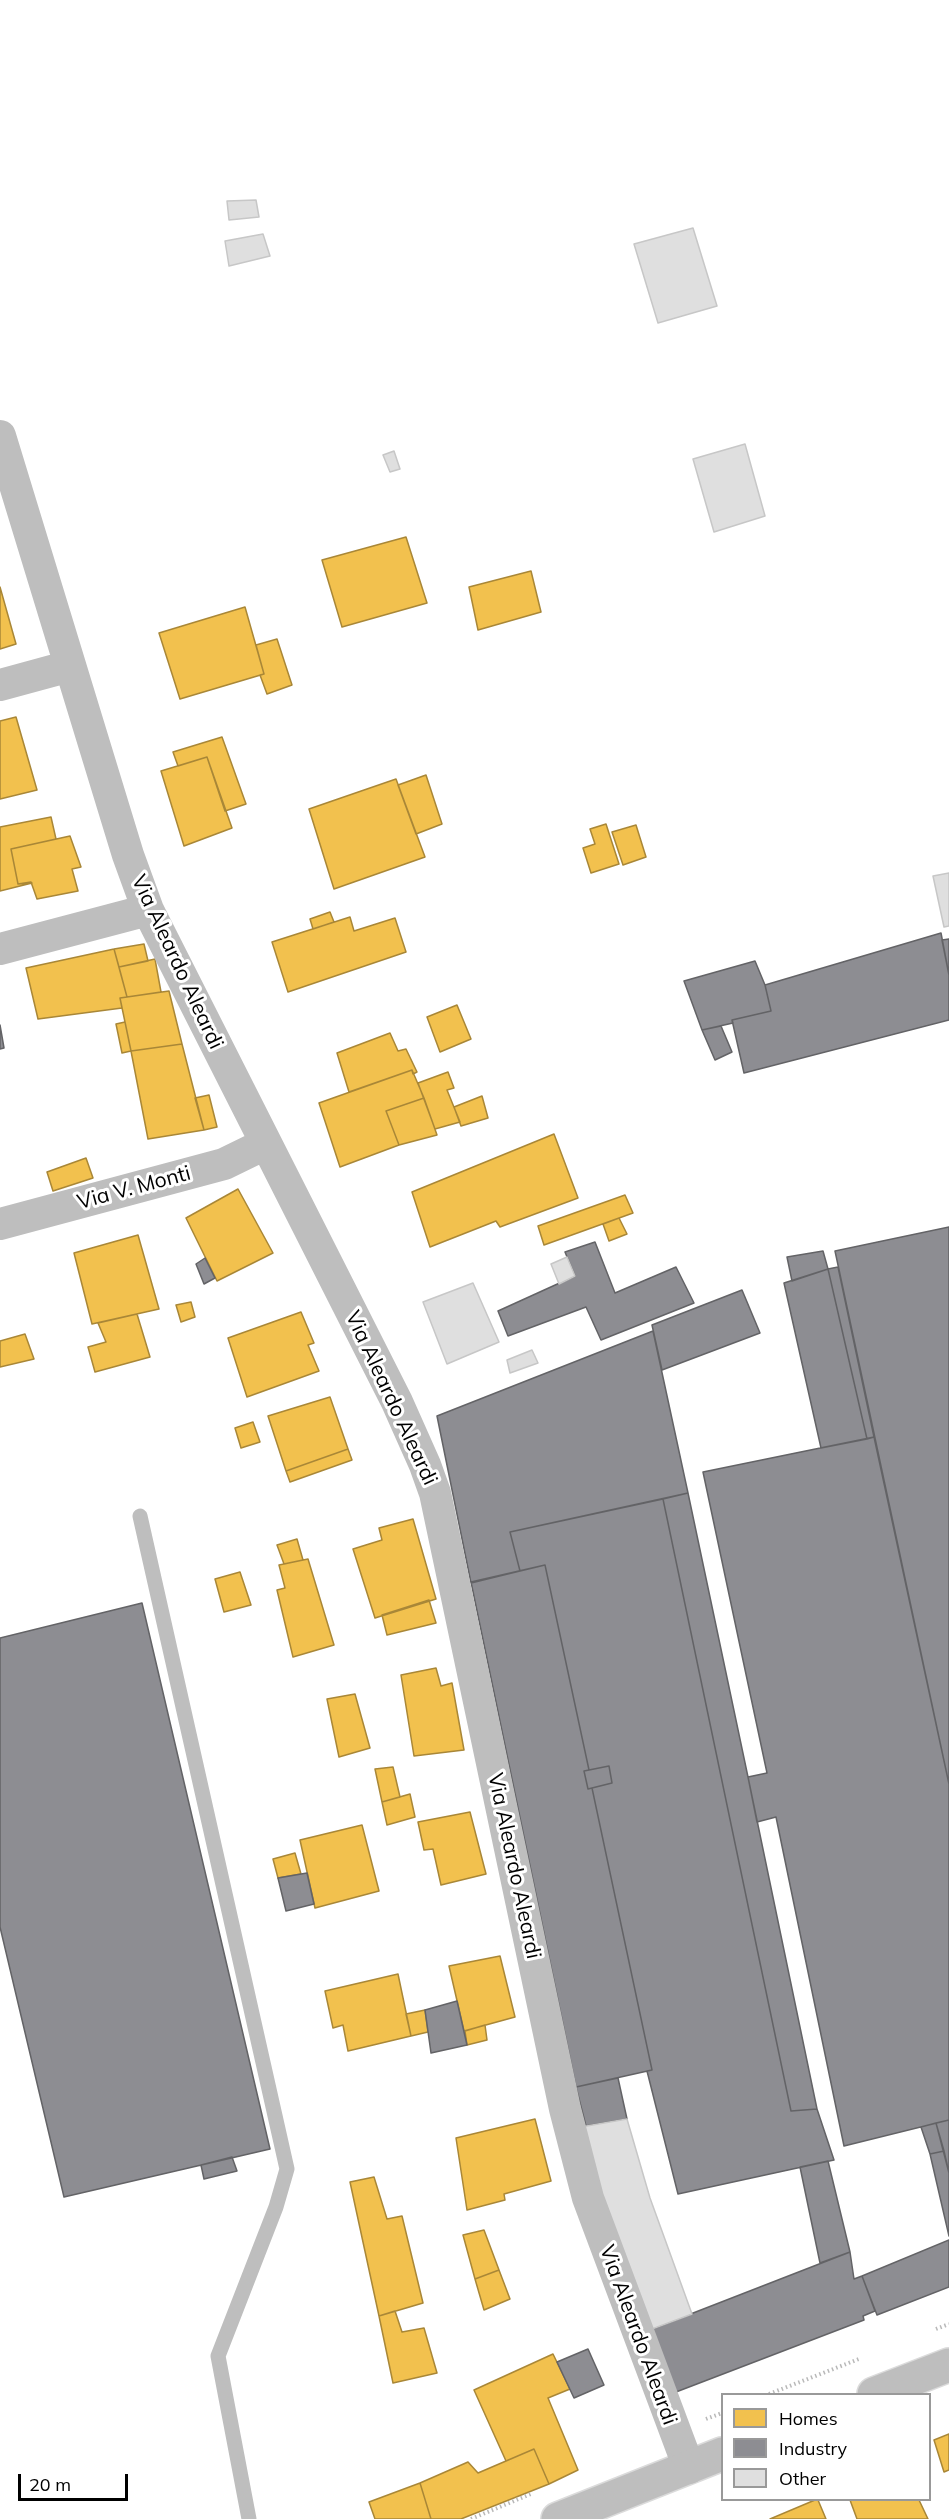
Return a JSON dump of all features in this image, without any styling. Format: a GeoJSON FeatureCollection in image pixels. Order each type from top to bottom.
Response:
{"type":"FeatureCollection","features":[{"type":"Feature","properties":{"kind":"main road"},"geometry":{"type":"LineString","coordinates":[[877,2393],[949,2365]]}},
{"type":"Feature","properties":{"kind":"main road"},"geometry":{"type":"LineString","coordinates":[[558,2519],[721,2455]]}},
{"type":"Feature","properties":{"kind":"street","name":"Via Aleardo Aleardi"},"geometry":{"type":"LineString","coordinates":[[0,436],[128,855],[148,910],[397,1402],[425,1465],[435,1494],[562,2097],[588,2198],[689,2468]]}},
{"type":"Feature","properties":{"kind":"street"},"geometry":{"type":"LineString","coordinates":[[0,685],[70,666]]}},
{"type":"Feature","properties":{"kind":"street"},"geometry":{"type":"LineString","coordinates":[[0,949],[148,910]]}},
{"type":"Feature","properties":{"kind":"street","name":"Via V. Monti"},"geometry":{"type":"LineString","coordinates":[[0,1224],[224,1164],[265,1144]]}},
{"type":"Feature","properties":{"kind":"lane"},"geometry":{"type":"LineString","coordinates":[[140,1516],[287,2169],[276,2207],[218,2356],[249,2519]]}},
{"type":"Feature","properties":{"kind":"path"},"geometry":{"type":"LineString","coordinates":[[702,2421],[721,2414]]}},
{"type":"Feature","properties":{"kind":"building: Homes"},"geometry":{"type":"Polygon","coordinates":[[[406,537],[427,603],[342,627],[322,560],[406,537]]]}},
{"type":"Feature","properties":{"kind":"building: Homes"},"geometry":{"type":"Polygon","coordinates":[[[531,571],[541,612],[478,630],[469,587],[531,571]]]}},
{"type":"Feature","properties":{"kind":"building: Homes"},"geometry":{"type":"Polygon","coordinates":[[[0,587],[16,644],[0,649],[0,587]]]}},
{"type":"Feature","properties":{"kind":"building: Homes"},"geometry":{"type":"Polygon","coordinates":[[[245,607],[264,674],[180,699],[159,633],[245,607]]]}},
{"type":"Feature","properties":{"kind":"building: Homes"},"geometry":{"type":"Polygon","coordinates":[[[277,639],[292,685],[267,694],[260,675],[264,674],[256,645],[277,639]]]}},
{"type":"Feature","properties":{"kind":"building: Homes"},"geometry":{"type":"Polygon","coordinates":[[[16,717],[37,790],[0,799],[0,721],[16,717]]]}},
{"type":"Feature","properties":{"kind":"building: Homes"},"geometry":{"type":"Polygon","coordinates":[[[222,737],[246,804],[225,811],[207,757],[178,766],[173,752],[222,737]]]}},
{"type":"Feature","properties":{"kind":"building: Homes"},"geometry":{"type":"Polygon","coordinates":[[[207,757],[232,828],[184,846],[161,771],[207,757]]]}},
{"type":"Feature","properties":{"kind":"building: Homes"},"geometry":{"type":"Polygon","coordinates":[[[426,775],[442,824],[416,834],[398,785],[426,775]]]}},
{"type":"Feature","properties":{"kind":"building: Homes"},"geometry":{"type":"Polygon","coordinates":[[[396,779],[425,857],[334,889],[309,809],[396,779]]]}},
{"type":"Feature","properties":{"kind":"building: Homes"},"geometry":{"type":"Polygon","coordinates":[[[51,817],[56,839],[11,849],[18,884],[32,883],[0,891],[0,827],[51,817]]]}},
{"type":"Feature","properties":{"kind":"building: Homes"},"geometry":{"type":"Polygon","coordinates":[[[606,824],[619,864],[591,873],[583,848],[595,844],[590,829],[606,824]]]}},
{"type":"Feature","properties":{"kind":"building: Homes"},"geometry":{"type":"Polygon","coordinates":[[[636,825],[646,857],[623,865],[612,832],[636,825]]]}},
{"type":"Feature","properties":{"kind":"building: Homes"},"geometry":{"type":"Polygon","coordinates":[[[70,836],[81,867],[72,869],[78,891],[37,899],[31,882],[18,884],[11,849],[70,836]]]}},
{"type":"Feature","properties":{"kind":"building: Homes"},"geometry":{"type":"Polygon","coordinates":[[[330,912],[334,922],[313,929],[310,919],[330,912]]]}},
{"type":"Feature","properties":{"kind":"building: Homes"},"geometry":{"type":"Polygon","coordinates":[[[350,917],[354,931],[395,918],[406,952],[288,992],[272,942],[350,917]]]}},
{"type":"Feature","properties":{"kind":"building: Homes"},"geometry":{"type":"Polygon","coordinates":[[[144,944],[148,961],[119,967],[114,949],[144,944]]]}},
{"type":"Feature","properties":{"kind":"building: Homes"},"geometry":{"type":"Polygon","coordinates":[[[114,949],[127,997],[120,998],[122,1008],[38,1019],[26,968],[114,949]]]}},
{"type":"Feature","properties":{"kind":"building: Homes"},"geometry":{"type":"Polygon","coordinates":[[[155,959],[161,992],[127,997],[119,967],[155,959]]]}},
{"type":"Feature","properties":{"kind":"building: Homes"},"geometry":{"type":"Polygon","coordinates":[[[169,991],[182,1044],[131,1051],[120,998],[169,991]]]}},
{"type":"Feature","properties":{"kind":"building: Homes"},"geometry":{"type":"Polygon","coordinates":[[[457,1005],[471,1039],[440,1052],[427,1017],[457,1005]]]}},
{"type":"Feature","properties":{"kind":"building: Homes"},"geometry":{"type":"Polygon","coordinates":[[[125,1022],[131,1051],[122,1053],[116,1024],[125,1022]]]}},
{"type":"Feature","properties":{"kind":"building: Homes"},"geometry":{"type":"Polygon","coordinates":[[[390,1033],[398,1051],[406,1049],[417,1072],[413,1074],[412,1070],[349,1092],[337,1053],[390,1033]]]}},
{"type":"Feature","properties":{"kind":"building: Homes"},"geometry":{"type":"Polygon","coordinates":[[[182,1044],[204,1130],[148,1139],[131,1051],[182,1044]]]}},
{"type":"Feature","properties":{"kind":"building: Homes"},"geometry":{"type":"Polygon","coordinates":[[[412,1070],[424,1098],[386,1111],[399,1145],[340,1167],[319,1103],[412,1070]]]}},
{"type":"Feature","properties":{"kind":"building: Homes"},"geometry":{"type":"Polygon","coordinates":[[[448,1072],[454,1088],[447,1090],[460,1122],[435,1129],[418,1083],[448,1072]]]}},
{"type":"Feature","properties":{"kind":"building: Homes"},"geometry":{"type":"Polygon","coordinates":[[[209,1095],[217,1127],[204,1130],[195,1098],[209,1095]]]}},
{"type":"Feature","properties":{"kind":"building: Homes"},"geometry":{"type":"Polygon","coordinates":[[[482,1096],[488,1118],[461,1126],[454,1107],[482,1096]]]}},
{"type":"Feature","properties":{"kind":"building: Homes"},"geometry":{"type":"Polygon","coordinates":[[[424,1098],[437,1135],[399,1145],[386,1111],[424,1098]]]}},
{"type":"Feature","properties":{"kind":"building: Homes"},"geometry":{"type":"Polygon","coordinates":[[[554,1134],[578,1198],[500,1227],[496,1221],[430,1247],[412,1192],[554,1134]]]}},
{"type":"Feature","properties":{"kind":"building: Homes"},"geometry":{"type":"Polygon","coordinates":[[[86,1158],[93,1178],[53,1191],[47,1172],[86,1158]]]}},
{"type":"Feature","properties":{"kind":"building: Homes"},"geometry":{"type":"Polygon","coordinates":[[[238,1189],[273,1253],[217,1281],[186,1218],[238,1189]]]}},
{"type":"Feature","properties":{"kind":"building: Homes"},"geometry":{"type":"Polygon","coordinates":[[[625,1195],[633,1213],[544,1245],[538,1226],[625,1195]]]}},
{"type":"Feature","properties":{"kind":"building: Homes"},"geometry":{"type":"Polygon","coordinates":[[[619,1218],[627,1234],[609,1241],[603,1224],[619,1218]]]}},
{"type":"Feature","properties":{"kind":"building: Homes"},"geometry":{"type":"Polygon","coordinates":[[[138,1235],[159,1309],[92,1324],[74,1253],[138,1235]]]}},
{"type":"Feature","properties":{"kind":"building: Homes"},"geometry":{"type":"Polygon","coordinates":[[[191,1302],[195,1317],[181,1322],[176,1305],[191,1302]]]}},
{"type":"Feature","properties":{"kind":"building: Homes"},"geometry":{"type":"Polygon","coordinates":[[[301,1312],[314,1343],[308,1345],[319,1371],[247,1397],[228,1338],[301,1312]]]}},
{"type":"Feature","properties":{"kind":"building: Homes"},"geometry":{"type":"Polygon","coordinates":[[[137,1314],[150,1357],[95,1372],[88,1347],[106,1342],[98,1323],[137,1314]]]}},
{"type":"Feature","properties":{"kind":"building: Homes"},"geometry":{"type":"Polygon","coordinates":[[[25,1334],[34,1359],[0,1367],[0,1341],[25,1334]]]}},
{"type":"Feature","properties":{"kind":"building: Homes"},"geometry":{"type":"Polygon","coordinates":[[[330,1397],[348,1449],[286,1471],[268,1416],[330,1397]]]}},
{"type":"Feature","properties":{"kind":"building: Homes"},"geometry":{"type":"Polygon","coordinates":[[[253,1422],[260,1442],[241,1448],[235,1428],[253,1422]]]}},
{"type":"Feature","properties":{"kind":"building: Homes"},"geometry":{"type":"Polygon","coordinates":[[[348,1449],[352,1460],[290,1482],[286,1471],[348,1449]]]}},
{"type":"Feature","properties":{"kind":"building: Homes"},"geometry":{"type":"Polygon","coordinates":[[[413,1519],[436,1599],[375,1618],[353,1549],[382,1540],[379,1528],[413,1519]]]}},
{"type":"Feature","properties":{"kind":"building: Homes"},"geometry":{"type":"Polygon","coordinates":[[[297,1539],[303,1560],[284,1564],[277,1545],[297,1539]]]}},
{"type":"Feature","properties":{"kind":"building: Homes"},"geometry":{"type":"Polygon","coordinates":[[[308,1559],[334,1645],[293,1657],[277,1590],[285,1588],[279,1565],[308,1559]]]}},
{"type":"Feature","properties":{"kind":"building: Homes"},"geometry":{"type":"Polygon","coordinates":[[[240,1572],[251,1605],[224,1612],[215,1579],[240,1572]]]}},
{"type":"Feature","properties":{"kind":"building: Homes"},"geometry":{"type":"Polygon","coordinates":[[[429,1600],[436,1623],[387,1635],[382,1615],[429,1600]]]}},
{"type":"Feature","properties":{"kind":"building: Homes"},"geometry":{"type":"Polygon","coordinates":[[[436,1668],[441,1686],[452,1683],[464,1750],[414,1756],[401,1675],[436,1668]]]}},
{"type":"Feature","properties":{"kind":"building: Homes"},"geometry":{"type":"Polygon","coordinates":[[[355,1694],[370,1748],[339,1757],[327,1699],[355,1694]]]}},
{"type":"Feature","properties":{"kind":"building: Homes"},"geometry":{"type":"Polygon","coordinates":[[[393,1767],[400,1797],[382,1802],[375,1769],[393,1767]]]}},
{"type":"Feature","properties":{"kind":"building: Homes"},"geometry":{"type":"Polygon","coordinates":[[[410,1794],[415,1817],[387,1825],[382,1802],[410,1794]]]}},
{"type":"Feature","properties":{"kind":"building: Homes"},"geometry":{"type":"Polygon","coordinates":[[[470,1812],[486,1874],[441,1885],[433,1849],[424,1850],[418,1822],[470,1812]]]}},
{"type":"Feature","properties":{"kind":"building: Homes"},"geometry":{"type":"Polygon","coordinates":[[[362,1825],[379,1891],[315,1908],[300,1840],[362,1825]]]}},
{"type":"Feature","properties":{"kind":"building: Homes"},"geometry":{"type":"Polygon","coordinates":[[[295,1853],[301,1874],[278,1878],[273,1859],[295,1853]]]}},
{"type":"Feature","properties":{"kind":"building: Homes"},"geometry":{"type":"Polygon","coordinates":[[[500,1956],[515,2017],[464,2031],[449,1966],[500,1956]]]}},
{"type":"Feature","properties":{"kind":"building: Homes"},"geometry":{"type":"Polygon","coordinates":[[[398,1974],[411,2036],[348,2051],[343,2025],[333,2028],[325,1991],[398,1974]]]}},
{"type":"Feature","properties":{"kind":"building: Homes"},"geometry":{"type":"Polygon","coordinates":[[[425,2010],[428,2032],[411,2036],[406,2014],[425,2010]]]}},
{"type":"Feature","properties":{"kind":"building: Homes"},"geometry":{"type":"Polygon","coordinates":[[[485,2025],[487,2040],[467,2045],[465,2031],[485,2025]]]}},
{"type":"Feature","properties":{"kind":"building: Homes"},"geometry":{"type":"Polygon","coordinates":[[[535,2119],[551,2181],[504,2194],[505,2200],[467,2210],[456,2138],[535,2119]]]}},
{"type":"Feature","properties":{"kind":"building: Homes"},"geometry":{"type":"Polygon","coordinates":[[[374,2177],[387,2219],[402,2216],[423,2303],[379,2316],[350,2182],[374,2177]]]}},
{"type":"Feature","properties":{"kind":"building: Homes"},"geometry":{"type":"Polygon","coordinates":[[[484,2230],[499,2270],[475,2279],[463,2235],[484,2230]]]}},
{"type":"Feature","properties":{"kind":"building: Homes"},"geometry":{"type":"Polygon","coordinates":[[[499,2270],[510,2299],[484,2310],[475,2279],[499,2270]]]}},
{"type":"Feature","properties":{"kind":"building: Homes"},"geometry":{"type":"Polygon","coordinates":[[[395,2311],[402,2332],[424,2328],[437,2373],[393,2383],[379,2316],[395,2311]]]}},
{"type":"Feature","properties":{"kind":"building: Homes"},"geometry":{"type":"Polygon","coordinates":[[[553,2354],[570,2389],[548,2398],[578,2470],[549,2484],[534,2449],[506,2461],[474,2390],[553,2354]]]}},
{"type":"Feature","properties":{"kind":"building: Homes"},"geometry":{"type":"Polygon","coordinates":[[[949,2434],[949,2470],[944,2472],[934,2440],[949,2434]]]}},
{"type":"Feature","properties":{"kind":"building: Homes"},"geometry":{"type":"Polygon","coordinates":[[[534,2449],[549,2484],[461,2519],[431,2519],[420,2483],[468,2462],[478,2473],[534,2449]]]}},
{"type":"Feature","properties":{"kind":"building: Homes"},"geometry":{"type":"Polygon","coordinates":[[[420,2483],[431,2519],[375,2519],[369,2502],[420,2483]]]}},
{"type":"Feature","properties":{"kind":"building: Homes"},"geometry":{"type":"Polygon","coordinates":[[[813,2501],[818,2501],[826,2519],[770,2519],[813,2501]]]}},
{"type":"Feature","properties":{"kind":"building: Homes"},"geometry":{"type":"Polygon","coordinates":[[[850,2501],[919,2501],[928,2519],[857,2519],[850,2501]]]}},
{"type":"Feature","properties":{"kind":"building: Industry"},"geometry":{"type":"Polygon","coordinates":[[[941,933],[949,975],[949,1020],[744,1073],[732,1020],[771,1011],[765,985],[941,933]]]}},
{"type":"Feature","properties":{"kind":"building: Industry"},"geometry":{"type":"Polygon","coordinates":[[[949,939],[949,975],[942,940],[949,939]]]}},
{"type":"Feature","properties":{"kind":"building: Industry"},"geometry":{"type":"Polygon","coordinates":[[[755,961],[765,985],[771,1011],[702,1030],[684,981],[755,961]]]}},
{"type":"Feature","properties":{"kind":"building: Industry"},"geometry":{"type":"Polygon","coordinates":[[[0,1025],[4,1048],[0,1049],[0,1025]]]}},
{"type":"Feature","properties":{"kind":"building: Industry"},"geometry":{"type":"Polygon","coordinates":[[[721,1026],[732,1052],[715,1060],[702,1030],[721,1026]]]}},
{"type":"Feature","properties":{"kind":"building: Industry"},"geometry":{"type":"Polygon","coordinates":[[[949,1227],[949,1784],[835,1251],[949,1227]]]}},
{"type":"Feature","properties":{"kind":"building: Industry"},"geometry":{"type":"Polygon","coordinates":[[[595,1242],[615,1293],[676,1267],[694,1303],[601,1340],[586,1307],[508,1336],[498,1311],[575,1276],[565,1252],[595,1242]]]}},
{"type":"Feature","properties":{"kind":"building: Industry"},"geometry":{"type":"Polygon","coordinates":[[[823,1251],[828,1269],[792,1281],[787,1257],[823,1251]]]}},
{"type":"Feature","properties":{"kind":"building: Industry"},"geometry":{"type":"Polygon","coordinates":[[[205,1258],[215,1278],[204,1284],[196,1264],[205,1258]]]}},
{"type":"Feature","properties":{"kind":"building: Industry"},"geometry":{"type":"Polygon","coordinates":[[[838,1267],[874,1437],[867,1439],[828,1269],[838,1267]]]}},
{"type":"Feature","properties":{"kind":"building: Industry"},"geometry":{"type":"Polygon","coordinates":[[[828,1269],[867,1439],[821,1448],[784,1283],[828,1269]]]}},
{"type":"Feature","properties":{"kind":"building: Industry"},"geometry":{"type":"Polygon","coordinates":[[[742,1290],[760,1333],[662,1370],[652,1325],[742,1290]]]}},
{"type":"Feature","properties":{"kind":"building: Industry"},"geometry":{"type":"Polygon","coordinates":[[[653,1331],[688,1493],[510,1532],[520,1571],[471,1583],[437,1416],[653,1331]]]}},
{"type":"Feature","properties":{"kind":"building: Industry"},"geometry":{"type":"Polygon","coordinates":[[[874,1437],[949,1784],[949,2120],[844,2146],[776,1817],[757,1822],[748,1777],[767,1773],[703,1472],[874,1437]]]}},
{"type":"Feature","properties":{"kind":"building: Industry"},"geometry":{"type":"Polygon","coordinates":[[[688,1493],[817,2109],[791,2111],[663,1499],[688,1493]]]}},
{"type":"Feature","properties":{"kind":"building: Industry"},"geometry":{"type":"Polygon","coordinates":[[[663,1499],[791,2111],[817,2109],[834,2160],[678,2194],[647,2071],[652,2070],[592,1788],[612,1783],[609,1766],[589,1770],[545,1565],[520,1571],[510,1532],[663,1499]]]}},
{"type":"Feature","properties":{"kind":"building: Industry"},"geometry":{"type":"Polygon","coordinates":[[[545,1565],[589,1770],[584,1771],[588,1789],[592,1788],[652,2070],[576,2087],[471,1582],[545,1565]]]}},
{"type":"Feature","properties":{"kind":"building: Industry"},"geometry":{"type":"Polygon","coordinates":[[[142,1603],[270,2149],[64,2197],[0,1927],[0,1638],[142,1603]]]}},
{"type":"Feature","properties":{"kind":"building: Industry"},"geometry":{"type":"Polygon","coordinates":[[[609,1766],[612,1783],[588,1789],[584,1771],[609,1766]]]}},
{"type":"Feature","properties":{"kind":"building: Industry"},"geometry":{"type":"Polygon","coordinates":[[[307,1873],[314,1904],[286,1911],[278,1878],[307,1873]]]}},
{"type":"Feature","properties":{"kind":"building: Industry"},"geometry":{"type":"Polygon","coordinates":[[[457,2001],[467,2045],[431,2053],[425,2010],[457,2001]]]}},
{"type":"Feature","properties":{"kind":"building: Industry"},"geometry":{"type":"Polygon","coordinates":[[[618,2078],[627,2119],[586,2126],[576,2087],[618,2078]]]}},
{"type":"Feature","properties":{"kind":"building: Industry"},"geometry":{"type":"Polygon","coordinates":[[[949,2120],[949,2173],[936,2123],[949,2120]]]}},
{"type":"Feature","properties":{"kind":"building: Industry"},"geometry":{"type":"Polygon","coordinates":[[[936,2123],[944,2151],[930,2154],[921,2127],[936,2123]]]}},
{"type":"Feature","properties":{"kind":"building: Industry"},"geometry":{"type":"Polygon","coordinates":[[[944,2151],[949,2173],[949,2236],[930,2154],[944,2151]]]}},
{"type":"Feature","properties":{"kind":"building: Industry"},"geometry":{"type":"Polygon","coordinates":[[[232,2157],[237,2171],[204,2179],[201,2165],[232,2157]]]}},
{"type":"Feature","properties":{"kind":"building: Industry"},"geometry":{"type":"Polygon","coordinates":[[[828,2161],[850,2252],[820,2263],[800,2167],[828,2161]]]}},
{"type":"Feature","properties":{"kind":"building: Industry"},"geometry":{"type":"Polygon","coordinates":[[[949,2240],[949,2287],[877,2315],[862,2276],[949,2240]]]}},
{"type":"Feature","properties":{"kind":"building: Industry"},"geometry":{"type":"Polygon","coordinates":[[[850,2252],[854,2279],[862,2276],[875,2311],[863,2316],[864,2320],[676,2392],[652,2329],[850,2252]]]}},
{"type":"Feature","properties":{"kind":"building: Industry"},"geometry":{"type":"Polygon","coordinates":[[[588,2349],[604,2385],[574,2398],[557,2362],[588,2349]]]}},
{"type":"Feature","properties":{"kind":"building: Other"},"geometry":{"type":"Polygon","coordinates":[[[256,200],[259,217],[229,220],[227,201],[256,200]]]}},
{"type":"Feature","properties":{"kind":"building: Other"},"geometry":{"type":"Polygon","coordinates":[[[693,228],[717,306],[658,323],[634,244],[693,228]]]}},
{"type":"Feature","properties":{"kind":"building: Other"},"geometry":{"type":"Polygon","coordinates":[[[263,234],[270,256],[229,266],[225,241],[263,234]]]}},
{"type":"Feature","properties":{"kind":"building: Other"},"geometry":{"type":"Polygon","coordinates":[[[745,444],[765,516],[714,532],[693,459],[745,444]]]}},
{"type":"Feature","properties":{"kind":"building: Other"},"geometry":{"type":"Polygon","coordinates":[[[394,451],[400,469],[390,472],[383,455],[394,451]]]}},
{"type":"Feature","properties":{"kind":"building: Other"},"geometry":{"type":"Polygon","coordinates":[[[949,873],[949,926],[944,927],[933,876],[949,873]]]}},
{"type":"Feature","properties":{"kind":"building: Other"},"geometry":{"type":"Polygon","coordinates":[[[567,1257],[575,1276],[559,1284],[551,1264],[567,1257]]]}},
{"type":"Feature","properties":{"kind":"building: Other"},"geometry":{"type":"Polygon","coordinates":[[[473,1283],[499,1342],[447,1364],[423,1302],[473,1283]]]}},
{"type":"Feature","properties":{"kind":"building: Other"},"geometry":{"type":"Polygon","coordinates":[[[532,1350],[538,1363],[510,1373],[507,1360],[532,1350]]]}},
{"type":"Feature","properties":{"kind":"building: Other"},"geometry":{"type":"Polygon","coordinates":[[[627,2119],[650,2198],[692,2314],[652,2329],[598,2190],[581,2127],[627,2119]]]}}]}
